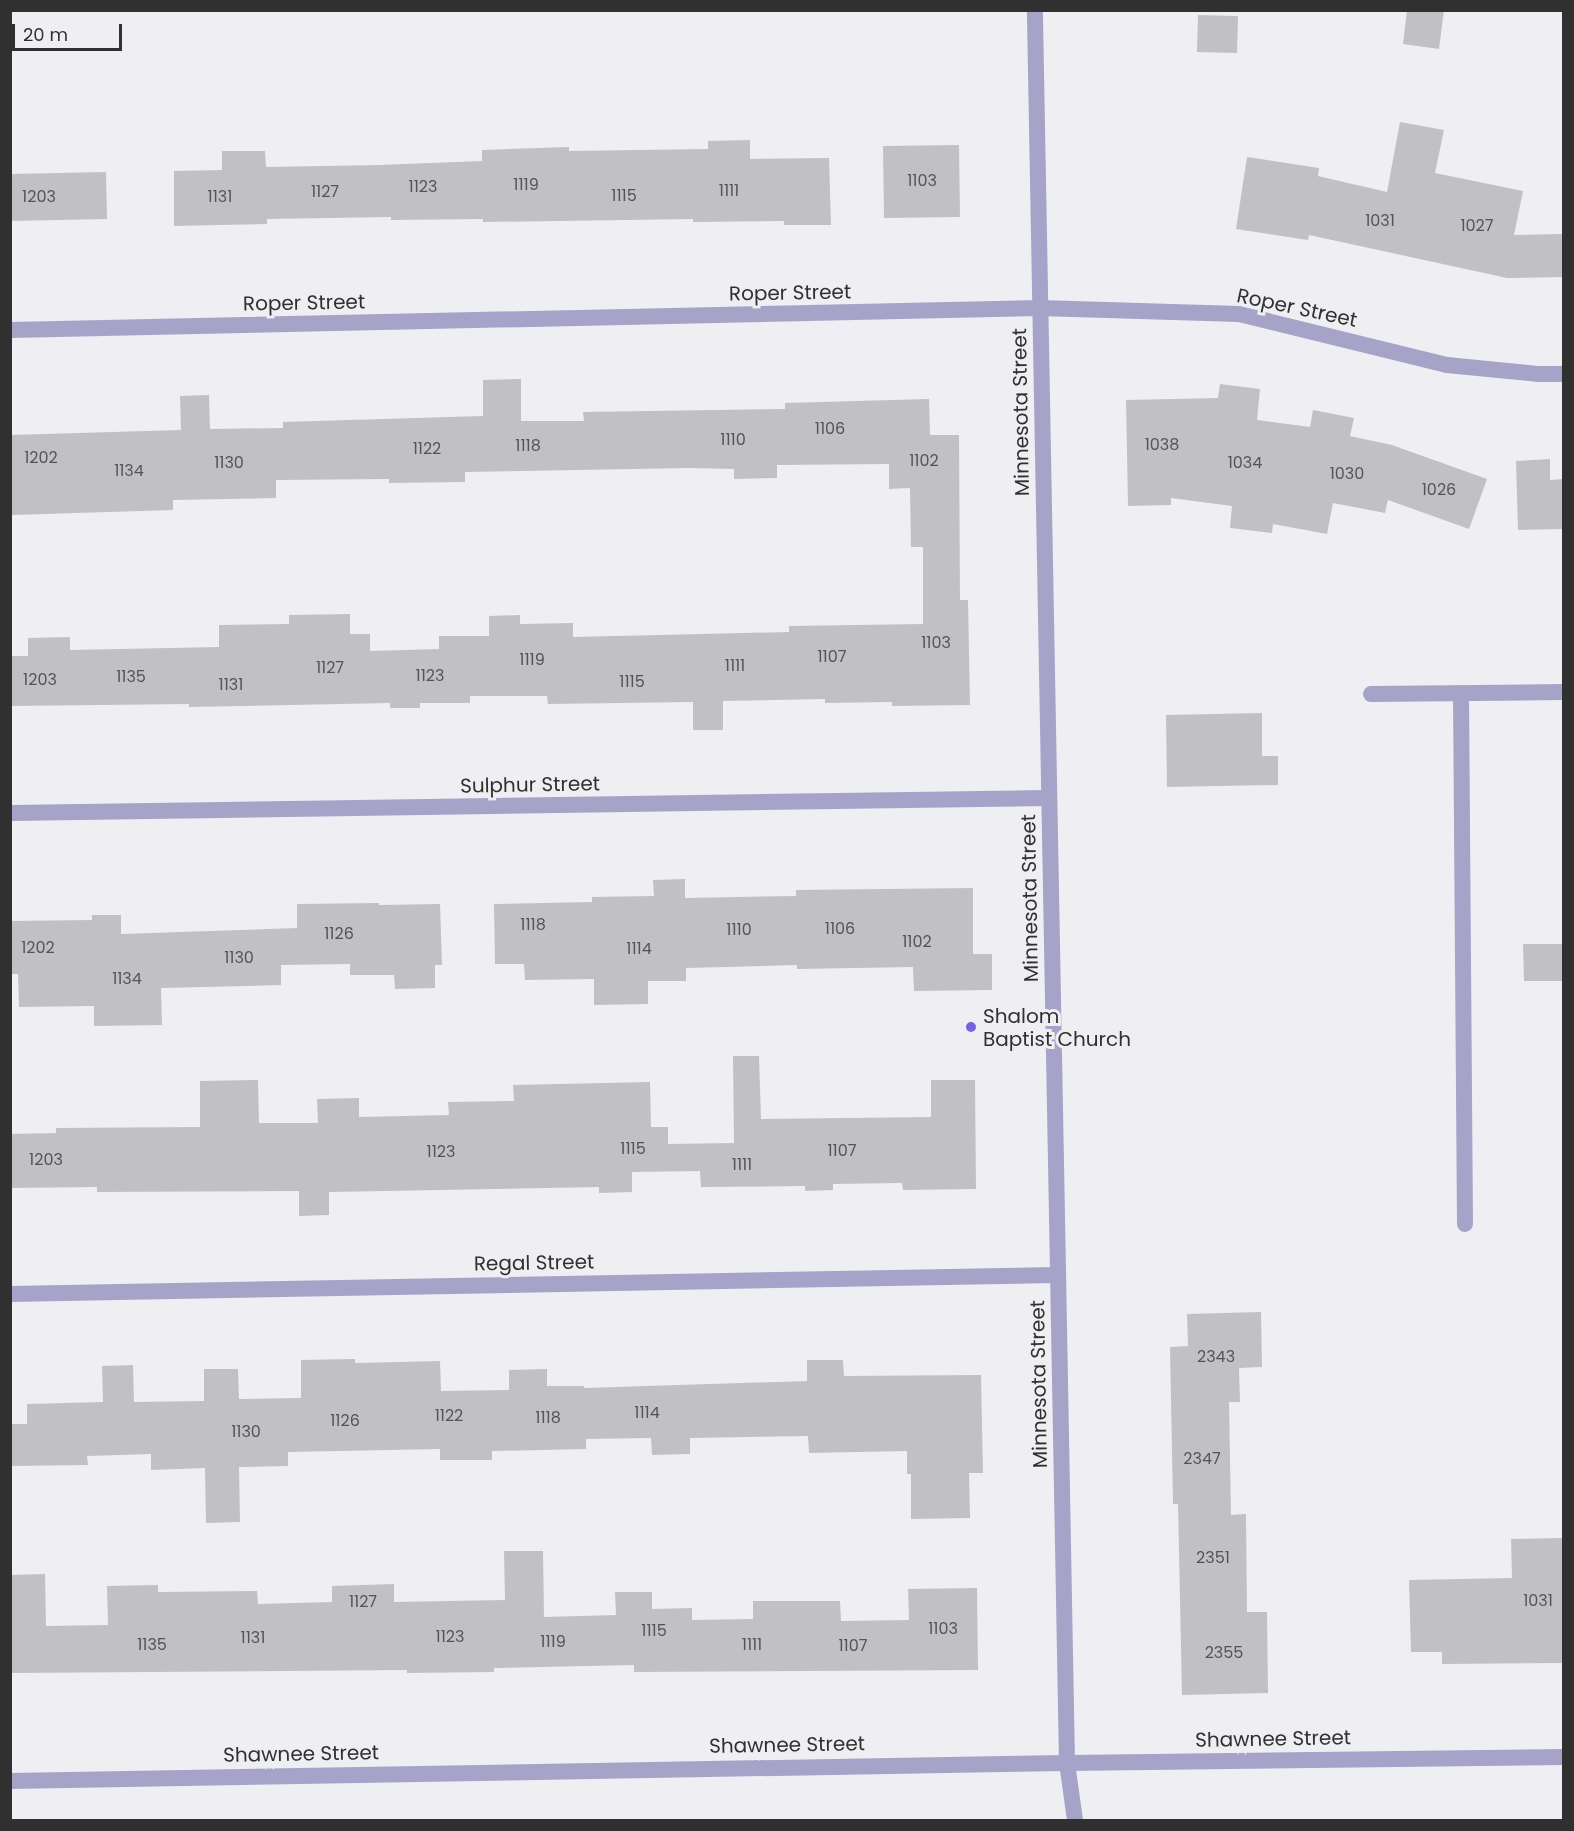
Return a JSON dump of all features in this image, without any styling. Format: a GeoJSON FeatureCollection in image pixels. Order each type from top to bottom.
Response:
{"type":"FeatureCollection","features":[{"type":"Feature","properties":{"kind":"street","name":"Minnesota Street"},"geometry":{"type":"LineString","coordinates":[[1035,10],[1067,1763],[1075,1821]]}},
{"type":"Feature","properties":{"kind":"street","name":"Roper Street"},"geometry":{"type":"LineString","coordinates":[[10,330],[1040,308],[1239,314],[1447,365],[1538,375],[1563,374]]}},
{"type":"Feature","properties":{"kind":"street"},"geometry":{"type":"LineString","coordinates":[[1371,694],[1563,692]]}},
{"type":"Feature","properties":{"kind":"street"},"geometry":{"type":"LineString","coordinates":[[1461,693],[1465,1224]]}},
{"type":"Feature","properties":{"kind":"street","name":"Sulphur Street"},"geometry":{"type":"LineString","coordinates":[[10,813],[1049,798]]}},
{"type":"Feature","properties":{"kind":"street","name":"Regal Street"},"geometry":{"type":"LineString","coordinates":[[10,1294],[1058,1275]]}},
{"type":"Feature","properties":{"kind":"street","name":"Shawnee Street"},"geometry":{"type":"LineString","coordinates":[[10,1781],[1563,1757]]}},
{"type":"Feature","properties":{"kind":"building"},"geometry":{"type":"Polygon","coordinates":[[[1407,10],[1444,10],[1439,49],[1403,44],[1407,10]]]}},
{"type":"Feature","properties":{"kind":"building"},"geometry":{"type":"Polygon","coordinates":[[[1198,15],[1238,16],[1237,53],[1197,52],[1198,15]]]}},
{"type":"Feature","properties":{"kind":"building"},"geometry":{"type":"Polygon","coordinates":[[[1400,122],[1444,130],[1435,173],[1523,191],[1514,235],[1563,234],[1563,277],[1507,278],[1309,235],[1308,240],[1236,229],[1247,157],[1319,168],[1318,176],[1387,192],[1400,122]]]}},
{"type":"Feature","properties":{"kind":"building"},"geometry":{"type":"Polygon","coordinates":[[[750,140],[750,159],[829,158],[831,225],[784,225],[784,221],[693,222],[693,219],[483,222],[483,219],[391,220],[391,217],[267,219],[267,224],[174,226],[174,171],[222,170],[222,151],[265,151],[266,167],[379,165],[482,161],[482,150],[569,147],[569,151],[708,149],[708,141],[750,140]]]}},
{"type":"Feature","properties":{"kind":"building"},"geometry":{"type":"Polygon","coordinates":[[[959,145],[960,217],[884,218],[883,146],[959,145]]]}},
{"type":"Feature","properties":{"kind":"building"},"geometry":{"type":"Polygon","coordinates":[[[106,172],[107,219],[10,221],[10,174],[106,172]]]}},
{"type":"Feature","properties":{"kind":"building"},"geometry":{"type":"Polygon","coordinates":[[[521,379],[521,421],[584,421],[583,412],[785,409],[785,403],[929,399],[930,435],[959,435],[960,600],[968,600],[970,705],[892,706],[892,702],[825,703],[825,699],[723,701],[723,730],[693,730],[693,702],[548,704],[547,696],[470,696],[470,703],[420,703],[420,708],[390,708],[390,703],[189,707],[189,704],[10,706],[10,656],[28,656],[28,638],[70,637],[70,650],[219,647],[219,625],[289,624],[289,615],[350,614],[350,634],[370,634],[370,651],[439,649],[439,636],[489,636],[489,616],[520,615],[520,624],[573,623],[573,637],[789,632],[789,626],[923,624],[923,547],[911,547],[910,488],[889,489],[889,464],[777,465],[777,478],[734,479],[734,469],[689,468],[465,472],[465,482],[389,483],[389,479],[276,480],[276,498],[173,500],[173,510],[12,515],[10,435],[181,430],[180,396],[209,395],[210,429],[283,428],[283,422],[483,416],[483,380],[521,379]]]}},
{"type":"Feature","properties":{"kind":"building"},"geometry":{"type":"Polygon","coordinates":[[[1220,384],[1260,389],[1257,420],[1310,427],[1313,410],[1354,418],[1350,436],[1392,445],[1487,479],[1469,529],[1388,500],[1385,513],[1333,503],[1327,534],[1273,524],[1272,533],[1230,528],[1232,506],[1171,498],[1171,505],[1128,506],[1126,400],[1218,398],[1220,384]]]}},
{"type":"Feature","properties":{"kind":"building"},"geometry":{"type":"Polygon","coordinates":[[[1550,459],[1550,480],[1563,479],[1563,529],[1518,530],[1516,461],[1550,459]]]}},
{"type":"Feature","properties":{"kind":"building"},"geometry":{"type":"Polygon","coordinates":[[[1262,713],[1262,756],[1278,756],[1278,785],[1167,787],[1166,715],[1262,713]]]}},
{"type":"Feature","properties":{"kind":"building"},"geometry":{"type":"Polygon","coordinates":[[[685,879],[685,898],[796,896],[796,890],[973,888],[973,954],[992,954],[992,990],[914,991],[913,967],[797,969],[797,965],[686,968],[686,981],[648,981],[648,1004],[594,1005],[594,979],[525,980],[524,964],[495,964],[494,904],[592,902],[592,897],[654,896],[653,880],[685,879]]]}},
{"type":"Feature","properties":{"kind":"building"},"geometry":{"type":"Polygon","coordinates":[[[379,903],[379,905],[440,904],[442,965],[435,965],[435,988],[395,989],[394,975],[350,975],[350,964],[281,965],[281,985],[161,988],[162,1025],[94,1026],[94,1006],[19,1007],[18,974],[10,974],[10,921],[92,920],[92,915],[121,915],[121,934],[297,928],[297,904],[379,903]]]}},
{"type":"Feature","properties":{"kind":"building"},"geometry":{"type":"Polygon","coordinates":[[[1523,944],[1563,944],[1563,981],[1524,981],[1523,944]]]}},
{"type":"Feature","properties":{"kind":"building"},"geometry":{"type":"Polygon","coordinates":[[[733,1056],[759,1056],[761,1119],[931,1117],[931,1080],[975,1080],[976,1189],[903,1190],[902,1183],[833,1184],[833,1190],[805,1191],[805,1186],[701,1187],[700,1171],[632,1172],[632,1192],[599,1193],[599,1187],[329,1192],[329,1215],[299,1216],[299,1191],[97,1192],[97,1187],[10,1188],[10,1134],[56,1133],[56,1128],[200,1127],[200,1081],[258,1080],[259,1123],[318,1123],[317,1099],[359,1098],[359,1117],[449,1115],[448,1102],[514,1101],[513,1085],[650,1082],[651,1127],[668,1127],[668,1144],[734,1143],[733,1056]]]}},
{"type":"Feature","properties":{"kind":"building"},"geometry":{"type":"Polygon","coordinates":[[[1261,1312],[1262,1367],[1239,1368],[1240,1402],[1229,1402],[1231,1515],[1246,1514],[1247,1612],[1267,1612],[1268,1693],[1182,1695],[1178,1504],[1173,1504],[1170,1347],[1188,1346],[1187,1314],[1261,1312]]]}},
{"type":"Feature","properties":{"kind":"building"},"geometry":{"type":"Polygon","coordinates":[[[355,1359],[355,1363],[440,1361],[441,1391],[509,1390],[509,1370],[547,1369],[547,1386],[584,1386],[584,1388],[807,1381],[807,1360],[843,1360],[844,1376],[981,1375],[983,1473],[969,1473],[970,1518],[911,1519],[911,1474],[907,1474],[907,1451],[809,1453],[808,1436],[690,1438],[690,1454],[652,1455],[651,1438],[586,1439],[586,1449],[492,1451],[492,1460],[440,1460],[440,1449],[288,1452],[288,1466],[239,1467],[240,1522],[206,1523],[205,1468],[151,1470],[151,1454],[87,1456],[88,1465],[10,1466],[10,1424],[27,1424],[27,1404],[103,1402],[102,1366],[133,1365],[134,1402],[204,1401],[204,1369],[238,1369],[239,1399],[301,1398],[301,1360],[355,1359]]]}},
{"type":"Feature","properties":{"kind":"building"},"geometry":{"type":"Polygon","coordinates":[[[1563,1538],[1563,1663],[1442,1664],[1442,1652],[1411,1652],[1409,1580],[1512,1578],[1511,1539],[1563,1538]]]}},
{"type":"Feature","properties":{"kind":"building"},"geometry":{"type":"Polygon","coordinates":[[[504,1551],[543,1551],[544,1617],[616,1615],[615,1592],[652,1592],[652,1609],[692,1608],[692,1620],[753,1619],[753,1601],[840,1601],[841,1621],[909,1620],[908,1589],[977,1588],[978,1670],[634,1672],[634,1665],[494,1668],[494,1672],[407,1673],[407,1670],[11,1673],[10,1575],[45,1574],[46,1626],[108,1625],[107,1586],[158,1585],[158,1592],[257,1591],[258,1604],[332,1602],[332,1586],[394,1584],[394,1602],[505,1600],[504,1551]]]}},
{"type":"Feature","properties":{"kind":"place","name":"Shalom Baptist Church"},"geometry":{"type":"Point","coordinates":[971,1027]}}]}
